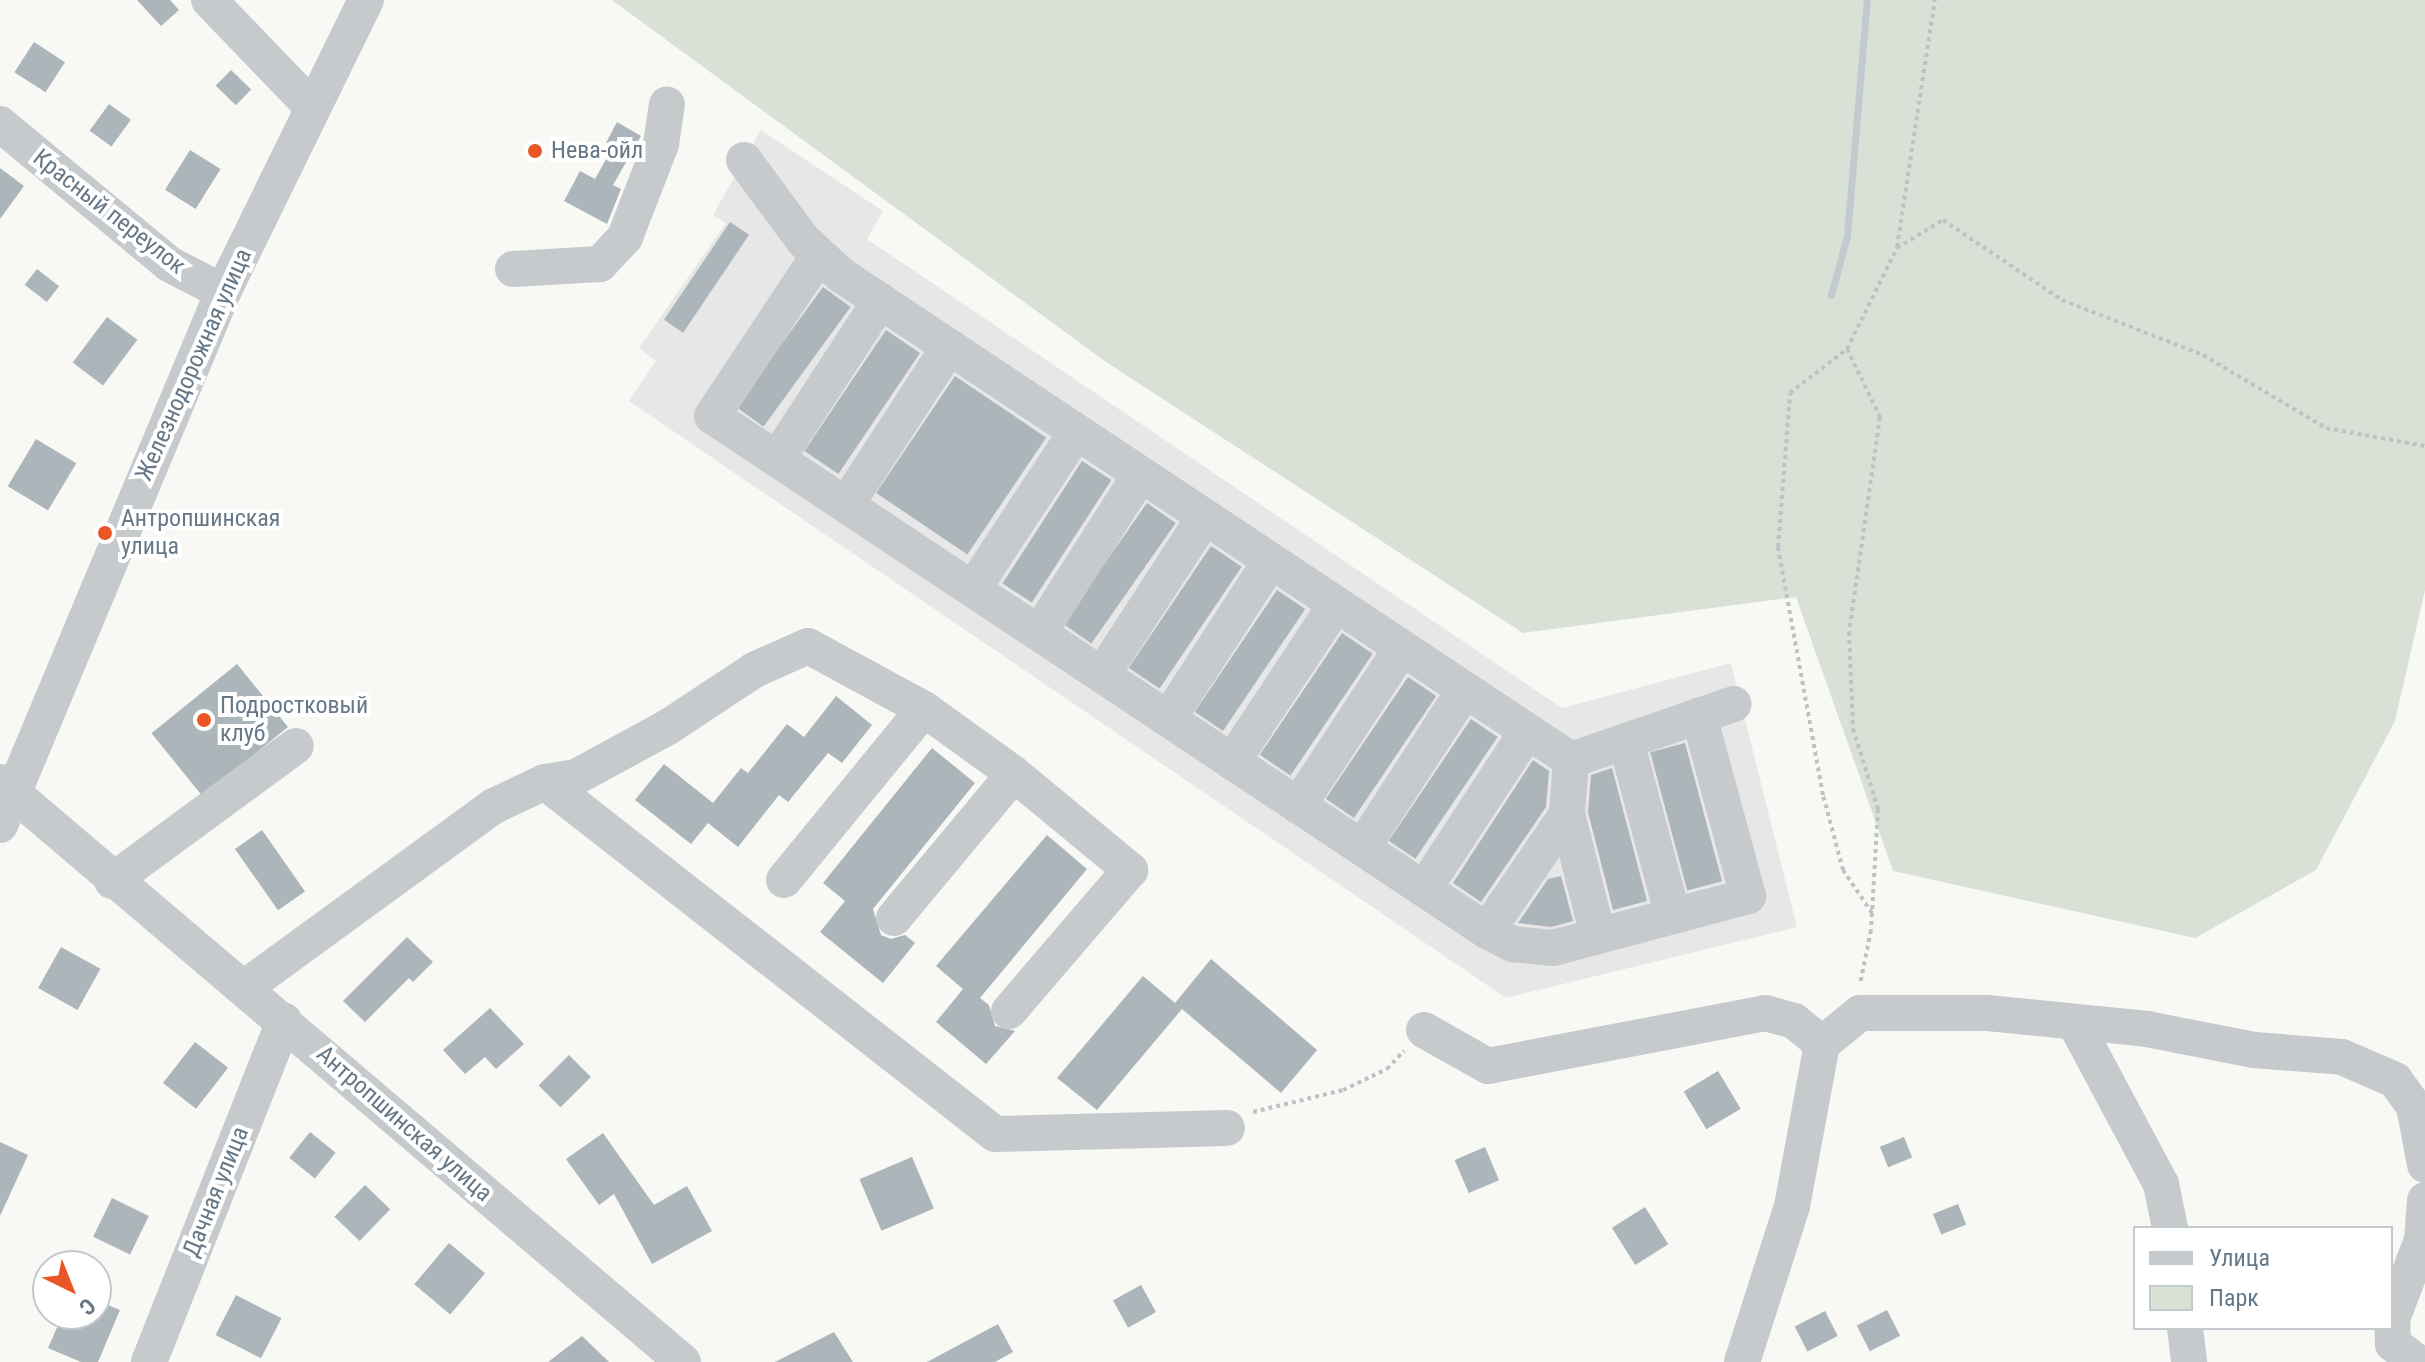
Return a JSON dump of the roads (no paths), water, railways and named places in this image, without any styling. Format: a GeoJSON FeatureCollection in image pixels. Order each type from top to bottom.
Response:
{"type":"FeatureCollection","features":[{"type":"Feature","properties":{"kind":"street"},"geometry":{"type":"LineString","coordinates":[[209,0],[312,107]]}},
{"type":"Feature","properties":{"kind":"street","name":"Железнодорожная улица"},"geometry":{"type":"LineString","coordinates":[[4,800],[223,292],[366,0]]}},
{"type":"Feature","properties":{"kind":"street"},"geometry":{"type":"LineString","coordinates":[[513,269],[600,264],[625,237],[661,144],[667,104]]}},
{"type":"Feature","properties":{"kind":"street","name":"Красный переулок"},"geometry":{"type":"LineString","coordinates":[[0,124],[169,264],[223,292]]}},
{"type":"Feature","properties":{"kind":"street"},"geometry":{"type":"LineString","coordinates":[[744,160],[819,255],[880,301],[1526,733],[1571,760]]}},
{"type":"Feature","properties":{"kind":"street"},"geometry":{"type":"LineString","coordinates":[[819,255],[712,416],[1487,931],[1513,944],[1553,948],[1748,896],[1699,716]]}},
{"type":"Feature","properties":{"kind":"street"},"geometry":{"type":"LineString","coordinates":[[777,459],[880,301]]}},
{"type":"Feature","properties":{"kind":"street"},"geometry":{"type":"LineString","coordinates":[[846,505],[949,347]]}},
{"type":"Feature","properties":{"kind":"street"},"geometry":{"type":"LineString","coordinates":[[973,589],[1076,432]]}},
{"type":"Feature","properties":{"kind":"street"},"geometry":{"type":"LineString","coordinates":[[1039,633],[1140,475]]}},
{"type":"Feature","properties":{"kind":"street"},"geometry":{"type":"LineString","coordinates":[[1102,675],[1204,518]]}},
{"type":"Feature","properties":{"kind":"street"},"geometry":{"type":"LineString","coordinates":[[1168,719],[1270,562]]}},
{"type":"Feature","properties":{"kind":"street"},"geometry":{"type":"LineString","coordinates":[[1232,762],[1335,606]]}},
{"type":"Feature","properties":{"kind":"street"},"geometry":{"type":"LineString","coordinates":[[244,988],[494,806],[545,782],[576,777],[668,727],[754,670],[808,646],[924,709],[1014,774],[1130,870],[1009,1011]]}},
{"type":"Feature","properties":{"kind":"street"},"geometry":{"type":"LineString","coordinates":[[1298,806],[1401,649]]}},
{"type":"Feature","properties":{"kind":"street"},"geometry":{"type":"LineString","coordinates":[[1362,848],[1464,691]]}},
{"type":"Feature","properties":{"kind":"street"},"geometry":{"type":"LineString","coordinates":[[1571,760],[1734,704]]}},
{"type":"Feature","properties":{"kind":"street"},"geometry":{"type":"LineString","coordinates":[[784,880],[924,709]]}},
{"type":"Feature","properties":{"kind":"street"},"geometry":{"type":"LineString","coordinates":[[1424,889],[1526,733]]}},
{"type":"Feature","properties":{"kind":"street"},"geometry":{"type":"LineString","coordinates":[[1626,741],[1673,916]]}},
{"type":"Feature","properties":{"kind":"street"},"geometry":{"type":"LineString","coordinates":[[112,881],[296,746]]}},
{"type":"Feature","properties":{"kind":"street"},"geometry":{"type":"LineString","coordinates":[[1571,760],[1567,814],[1598,936]]}},
{"type":"Feature","properties":{"kind":"street"},"geometry":{"type":"LineString","coordinates":[[894,918],[1014,774]]}},
{"type":"Feature","properties":{"kind":"street"},"geometry":{"type":"LineString","coordinates":[[545,782],[995,1134],[1233,1118]]}},
{"type":"Feature","properties":{"kind":"street","name":"Антропшинская улица"},"geometry":{"type":"LineString","coordinates":[[4,800],[112,881],[284,1021],[683,1362]]}},
{"type":"Feature","properties":{"kind":"street"},"geometry":{"type":"LineString","coordinates":[[1487,931],[1567,814]]}},
{"type":"Feature","properties":{"kind":"street"},"geometry":{"type":"LineString","coordinates":[[1424,1030],[1488,1066],[1765,1013],[1794,1021],[1822,1044]]}},
{"type":"Feature","properties":{"kind":"street"},"geometry":{"type":"LineString","coordinates":[[1742,1362],[1792,1206],[1822,1044],[1860,1013],[1988,1013],[2147,1029],[2254,1050],[2342,1057],[2395,1080],[2414,1106],[2425,1165]]}},
{"type":"Feature","properties":{"kind":"street","name":"Дачная улица"},"geometry":{"type":"LineString","coordinates":[[149,1362],[284,1021]]}},
{"type":"Feature","properties":{"kind":"street"},"geometry":{"type":"LineString","coordinates":[[2075,1023],[2161,1184],[2170,1226]]}},
{"type":"Feature","properties":{"kind":"street"},"geometry":{"type":"LineString","coordinates":[[2393,1316],[2422,1240],[2425,1200]]}},
{"type":"Feature","properties":{"kind":"street"},"geometry":{"type":"LineString","coordinates":[[2185,1330],[2189,1362]]}},
{"type":"Feature","properties":{"kind":"street"},"geometry":{"type":"LineString","coordinates":[[2392,1330],[2393,1344],[2417,1362]]}},
{"type":"Feature","properties":{"kind":"waterway"},"geometry":{"type":"LineString","coordinates":[[1831,295],[1847,236],[1867,0]]}},
{"type":"Feature","properties":{"kind":"place","name":"Нева-ойл"},"geometry":{"type":"Point","coordinates":[535,151]}},
{"type":"Feature","properties":{"kind":"place","name":"Антропшинская улица"},"geometry":{"type":"Point","coordinates":[105,533]}},
{"type":"Feature","properties":{"kind":"place","name":"Подростковый клуб"},"geometry":{"type":"Point","coordinates":[204,720]}}]}
